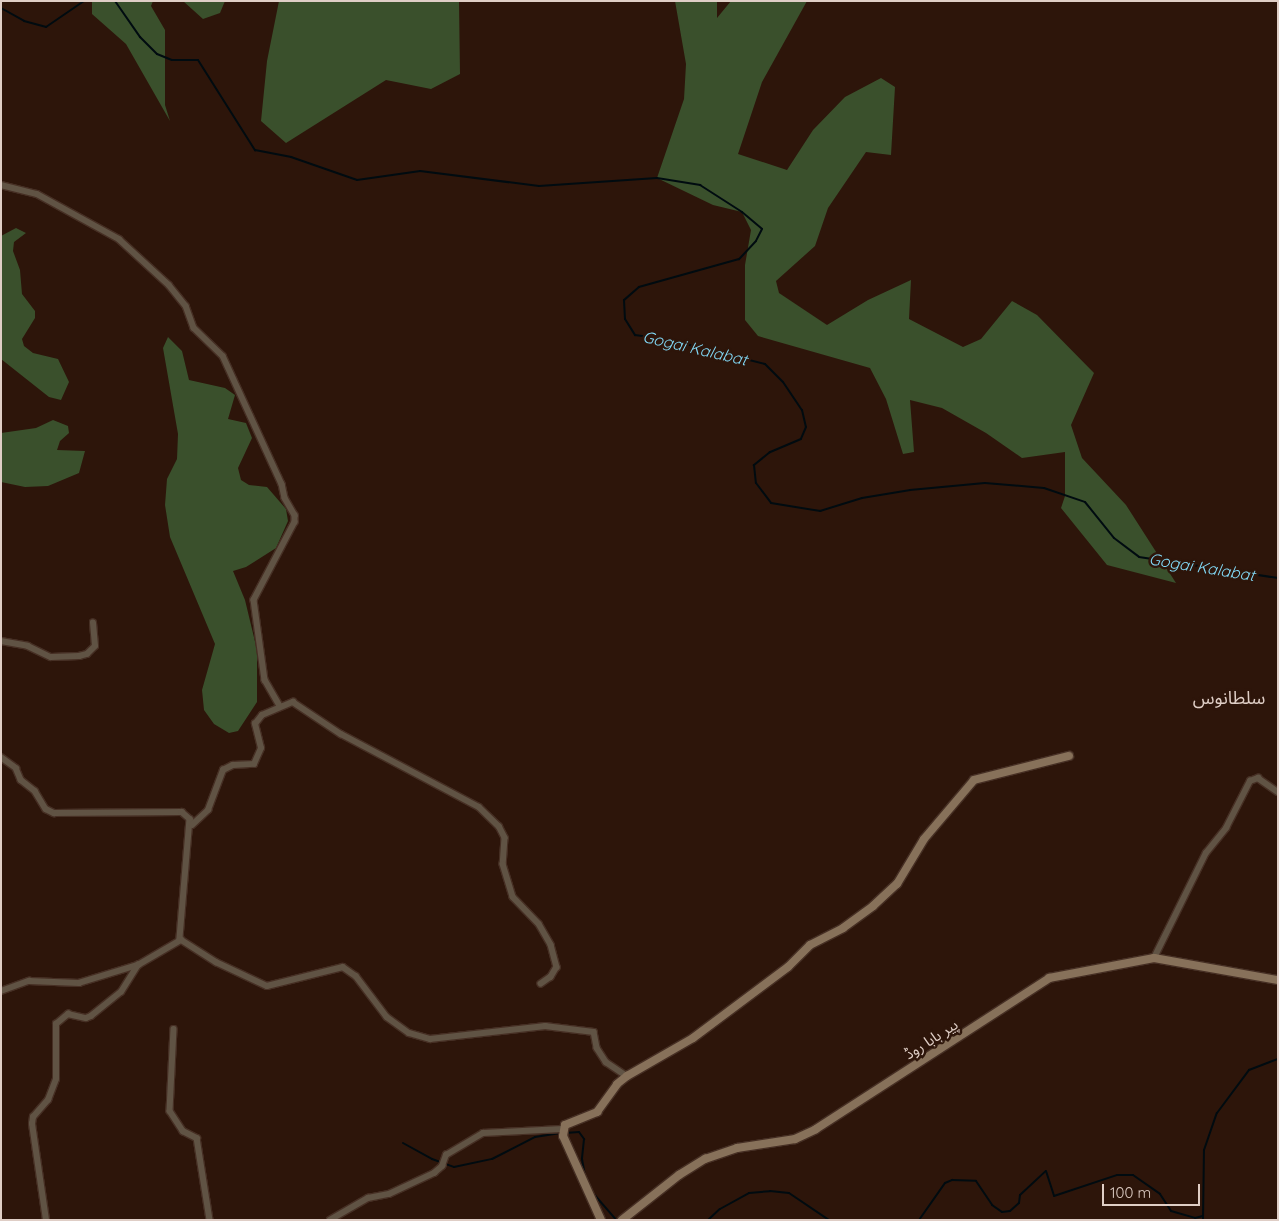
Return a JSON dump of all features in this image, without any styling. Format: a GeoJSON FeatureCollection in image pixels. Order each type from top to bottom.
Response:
{"type":"FeatureCollection","features":[{"type":"Feature","properties":{"kind":"street"},"geometry":{"type":"LineString","coordinates":[[1,185],[37,194],[119,239],[169,285],[186,306],[194,328],[223,356],[282,484],[285,498],[295,515],[295,522],[254,600],[261,660],[266,680],[280,706]]}},
{"type":"Feature","properties":{"kind":"street"},"geometry":{"type":"LineString","coordinates":[[1,641],[28,646],[51,657],[79,656],[87,654],[95,646],[93,623]]}},
{"type":"Feature","properties":{"kind":"street"},"geometry":{"type":"LineString","coordinates":[[181,940],[187,848],[192,825],[208,810],[223,770],[233,766],[254,764],[261,748],[255,724],[262,714],[292,702],[341,734],[479,807],[499,826],[505,838],[503,864],[513,897],[539,924],[551,945],[557,967],[551,977],[541,984]]}},
{"type":"Feature","properties":{"kind":"street"},"geometry":{"type":"LineString","coordinates":[[562,1130],[565,1125],[597,1112],[627,1076],[693,1038],[788,967],[810,945],[843,928],[873,906],[897,884],[924,840],[974,780],[1069,756]]}},
{"type":"Feature","properties":{"kind":"street"},"geometry":{"type":"LineString","coordinates":[[1,757],[16,768],[25,785],[36,791],[46,809],[54,813],[182,812],[192,825]]}},
{"type":"Feature","properties":{"kind":"street"},"geometry":{"type":"LineString","coordinates":[[1154,958],[1206,853],[1226,828],[1250,780],[1258,778],[1278,792]]}},
{"type":"Feature","properties":{"kind":"street"},"geometry":{"type":"LineString","coordinates":[[181,940],[216,962],[267,986],[343,967],[356,976],[387,1017],[409,1033],[430,1039],[545,1026],[594,1032],[597,1048],[606,1062],[627,1076]]}},
{"type":"Feature","properties":{"kind":"street"},"geometry":{"type":"LineString","coordinates":[[1,991],[29,981],[79,983],[138,965],[181,940]]}},
{"type":"Feature","properties":{"kind":"street","name":"پیر بابا روڈ"},"geometry":{"type":"LineString","coordinates":[[622,1220],[679,1175],[705,1159],[737,1148],[795,1140],[816,1129],[1049,978],[1154,958],[1278,980]]}},
{"type":"Feature","properties":{"kind":"street"},"geometry":{"type":"LineString","coordinates":[[46,1220],[32,1124],[33,1117],[48,1100],[56,1079],[56,1024],[68,1014],[86,1018],[111,1002],[138,965]]}},
{"type":"Feature","properties":{"kind":"street"},"geometry":{"type":"LineString","coordinates":[[174,1029],[170,1111],[183,1131],[197,1138],[210,1220]]}},
{"type":"Feature","properties":{"kind":"street"},"geometry":{"type":"LineString","coordinates":[[330,1220],[368,1198],[402,1189],[442,1166],[446,1155],[483,1132],[562,1130]]}},
{"type":"Feature","properties":{"kind":"street"},"geometry":{"type":"LineString","coordinates":[[562,1130],[601,1220]]}},
{"type":"Feature","properties":{"kind":"green space"},"geometry":{"type":"Polygon","coordinates":[[[92,1],[153,1],[151,6],[165,30],[165,105],[170,121],[126,44],[92,14],[92,1]]]}},
{"type":"Feature","properties":{"kind":"green space"},"geometry":{"type":"Polygon","coordinates":[[[183,1],[225,1],[220,13],[203,19],[183,1]]]}},
{"type":"Feature","properties":{"kind":"green space"},"geometry":{"type":"Polygon","coordinates":[[[279,1],[459,1],[460,74],[431,89],[386,80],[286,143],[261,121],[267,61],[279,1]]]}},
{"type":"Feature","properties":{"kind":"green space"},"geometry":{"type":"Polygon","coordinates":[[[675,1],[717,1],[717,18],[731,1],[807,1],[762,82],[738,154],[787,170],[813,130],[845,97],[881,78],[895,87],[891,155],[866,152],[828,208],[815,246],[776,281],[779,293],[827,325],[868,300],[911,280],[909,319],[963,347],[981,339],[1012,301],[1037,315],[1094,373],[1071,425],[1082,458],[1126,505],[1176,583],[1107,565],[1061,508],[1065,496],[1065,452],[1022,458],[986,433],[942,408],[910,400],[914,452],[903,454],[886,399],[870,368],[758,336],[745,320],[745,265],[751,230],[742,212],[713,205],[657,178],[684,99],[686,64],[675,1]]]}},
{"type":"Feature","properties":{"kind":"green space"},"geometry":{"type":"Polygon","coordinates":[[[16,228],[26,233],[14,242],[13,251],[20,270],[22,294],[35,311],[35,318],[22,339],[24,346],[33,353],[58,359],[69,382],[61,400],[49,397],[1,359],[1,236],[16,228]]]}},
{"type":"Feature","properties":{"kind":"green space"},"geometry":{"type":"Polygon","coordinates":[[[168,337],[182,351],[189,380],[225,388],[235,395],[228,419],[246,423],[252,438],[238,468],[241,480],[249,485],[267,487],[286,509],[288,521],[276,548],[246,567],[233,571],[245,600],[257,650],[257,702],[238,731],[229,733],[214,724],[204,710],[202,690],[215,644],[170,537],[165,505],[167,479],[177,459],[178,434],[163,348],[168,337]]]}},
{"type":"Feature","properties":{"kind":"green space"},"geometry":{"type":"Polygon","coordinates":[[[53,420],[68,426],[69,433],[60,441],[57,450],[85,451],[79,473],[48,486],[25,487],[1,482],[1,433],[36,428],[53,420]]]}},
{"type":"Feature","properties":{"kind":"waterway","name":"Gogai Kalabat"},"geometry":{"type":"LineString","coordinates":[[1,8],[24,21],[46,27],[84,1]]}},
{"type":"Feature","properties":{"kind":"waterway","name":"Gogai Kalabat"},"geometry":{"type":"LineString","coordinates":[[115,1],[140,37],[157,54],[172,60],[198,60],[255,150],[291,157],[357,180],[420,171],[539,186],[657,178],[700,185],[742,212],[762,229],[756,241],[739,259],[639,287],[624,300],[625,319],[635,335],[670,340],[765,364],[783,382],[802,410],[806,427],[801,439],[770,452],[754,465],[756,483],[771,503],[820,511],[862,498],[910,490],[985,483],[1044,488],[1085,502],[1114,538],[1139,557],[1278,578]]}},
{"type":"Feature","properties":{"kind":"waterway"},"geometry":{"type":"LineString","coordinates":[[1203,1220],[1204,1150],[1217,1113],[1249,1070],[1278,1059]]}},
{"type":"Feature","properties":{"kind":"waterway"},"geometry":{"type":"LineString","coordinates":[[565,1133],[579,1132],[584,1139],[582,1159],[585,1176]]}},
{"type":"Feature","properties":{"kind":"waterway"},"geometry":{"type":"LineString","coordinates":[[403,1143],[432,1159],[454,1167],[492,1159],[535,1137],[561,1133]]}},
{"type":"Feature","properties":{"kind":"waterway"},"geometry":{"type":"LineString","coordinates":[[919,1220],[945,1183],[952,1180],[976,1181],[992,1205],[1002,1212],[1010,1211],[1019,1203],[1020,1195],[1046,1171],[1054,1196],[1117,1175],[1133,1175],[1160,1194],[1171,1211],[1195,1218],[1203,1216]]}},
{"type":"Feature","properties":{"kind":"waterway"},"geometry":{"type":"LineString","coordinates":[[708,1220],[720,1209],[749,1193],[770,1191],[789,1193],[829,1220]]}},
{"type":"Feature","properties":{"kind":"waterway"},"geometry":{"type":"LineString","coordinates":[[592,1192],[615,1218]]}},
{"type":"Feature","properties":{"kind":"district","name":"سلطانوس"},"geometry":{"type":"Point","coordinates":[1229,698]}}]}
